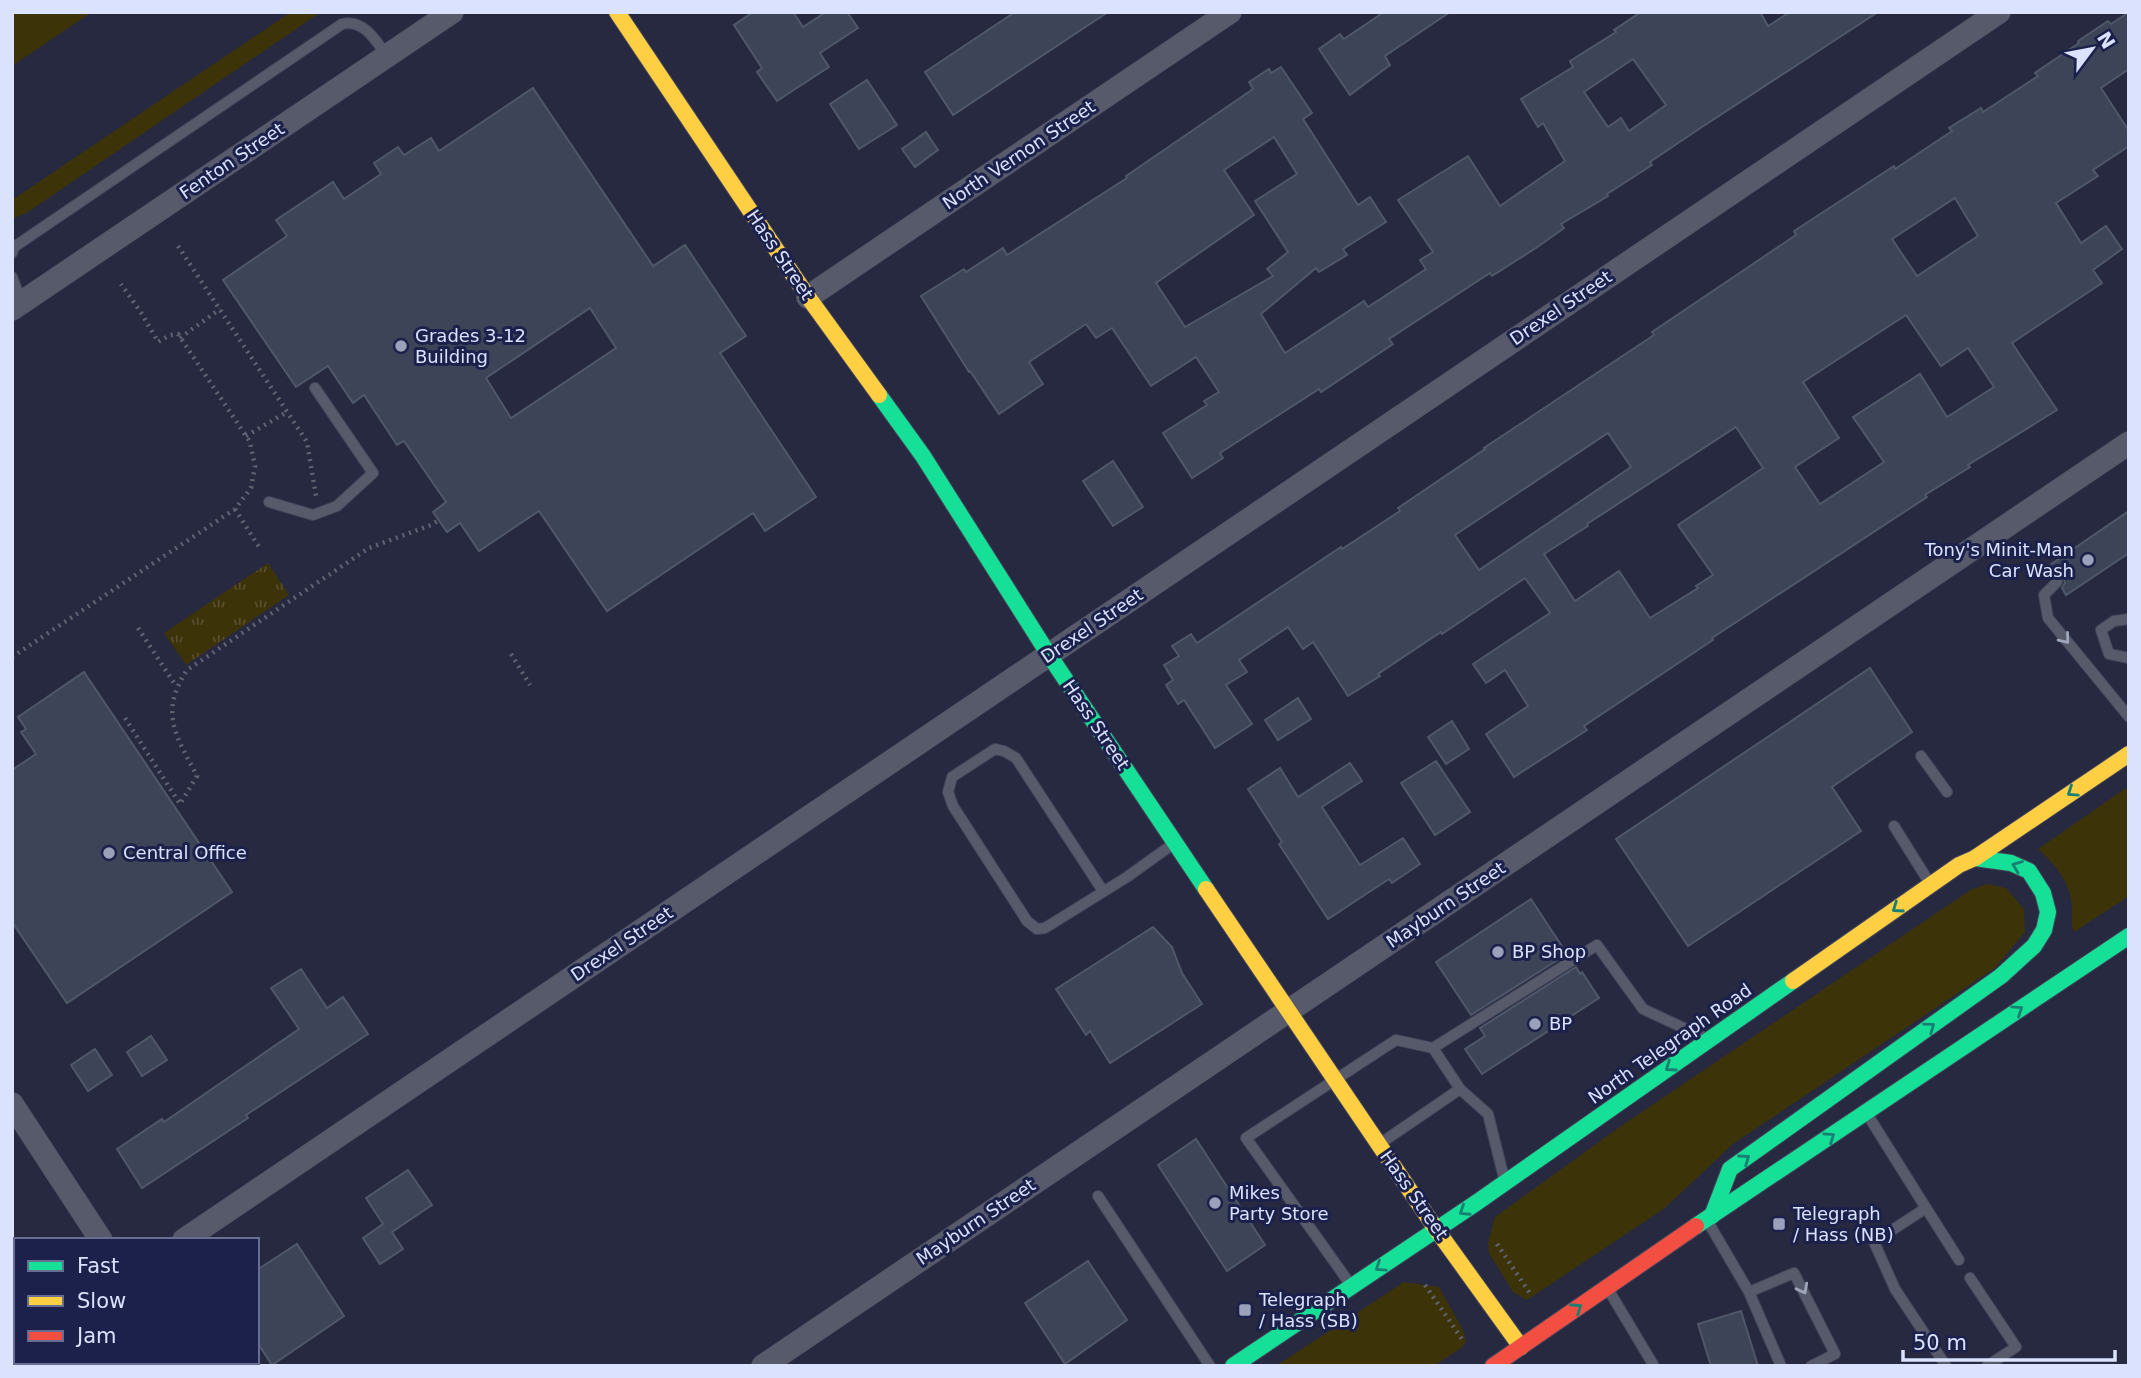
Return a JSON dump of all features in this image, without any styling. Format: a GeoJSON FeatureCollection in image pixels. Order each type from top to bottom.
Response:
{"type":"FeatureCollection","features":[{"type":"Feature","properties":{"kind":"main road","name":"Hass Street"},"geometry":{"type":"LineString","coordinates":[[617,12],[808,298],[923,456],[1049,655],[1288,1012],[1436,1229],[1527,1356]]}},
{"type":"Feature","properties":{"kind":"main road","name":"North Telegraph Road"},"geometry":{"type":"LineString","coordinates":[[1233,1366],[1505,1183],[1931,884],[1959,865],[1975,858],[2129,754]]}},
{"type":"Feature","properties":{"kind":"main road"},"geometry":{"type":"LineString","coordinates":[[1493,1366],[1527,1356],[1607,1286],[1709,1218],[1857,1099],[2034,946],[2044,930],[2048,912],[2043,893],[2029,872],[2011,863],[1975,858]]}},
{"type":"Feature","properties":{"kind":"main road"},"geometry":{"type":"LineString","coordinates":[[1709,1218],[1730,1169],[1857,1099],[2129,936]]}},
{"type":"Feature","properties":{"kind":"street","name":"Fenton Street"},"geometry":{"type":"LineString","coordinates":[[17,306],[452,12]]}},
{"type":"Feature","properties":{"kind":"street","name":"North Vernon Street"},"geometry":{"type":"LineString","coordinates":[[808,298],[1230,12]]}},
{"type":"Feature","properties":{"kind":"street","name":"Drexel Street"},"geometry":{"type":"LineString","coordinates":[[187,1238],[1999,12]]}},
{"type":"Feature","properties":{"kind":"street","name":"Mayburn Street"},"geometry":{"type":"LineString","coordinates":[[763,1366],[2129,443]]}},
{"type":"Feature","properties":{"kind":"street"},"geometry":{"type":"LineString","coordinates":[[12,1104],[100,1238]]}},
{"type":"Feature","properties":{"kind":"lane"},"geometry":{"type":"LineString","coordinates":[[12,253],[14,247],[342,23],[351,22],[364,27],[387,56]]}},
{"type":"Feature","properties":{"kind":"lane"},"geometry":{"type":"LineString","coordinates":[[12,278],[17,306]]}},
{"type":"Feature","properties":{"kind":"lane"},"geometry":{"type":"LineString","coordinates":[[269,502],[313,514],[337,506],[373,474],[315,388]]}},
{"type":"Feature","properties":{"kind":"lane"},"geometry":{"type":"LineString","coordinates":[[2057,582],[2045,595],[2048,618],[2129,717]]}},
{"type":"Feature","properties":{"kind":"lane"},"geometry":{"type":"LineString","coordinates":[[2129,619],[2114,621],[2101,631],[2109,654],[2129,657]]}},
{"type":"Feature","properties":{"kind":"lane"},"geometry":{"type":"LineString","coordinates":[[1103,891],[1016,758],[995,749],[952,778],[948,792],[953,806],[1027,921],[1037,929],[1045,928],[1127,877],[1175,843]]}},
{"type":"Feature","properties":{"kind":"lane"},"geometry":{"type":"LineString","coordinates":[[1922,756],[1947,792]]}},
{"type":"Feature","properties":{"kind":"lane"},"geometry":{"type":"LineString","coordinates":[[1894,827],[1931,884]]}},
{"type":"Feature","properties":{"kind":"lane"},"geometry":{"type":"LineString","coordinates":[[1352,1286],[1246,1138],[1396,1040],[1433,1048],[1597,945],[1643,1009],[1708,1040]]}},
{"type":"Feature","properties":{"kind":"lane"},"geometry":{"type":"LineString","coordinates":[[1433,1048],[1460,1090],[1488,1114],[1505,1183]]}},
{"type":"Feature","properties":{"kind":"lane"},"geometry":{"type":"LineString","coordinates":[[1379,1145],[1460,1090]]}},
{"type":"Feature","properties":{"kind":"lane"},"geometry":{"type":"LineString","coordinates":[[1857,1099],[1959,1260]]}},
{"type":"Feature","properties":{"kind":"lane"},"geometry":{"type":"LineString","coordinates":[[1098,1196],[1210,1366]]}},
{"type":"Feature","properties":{"kind":"lane"},"geometry":{"type":"LineString","coordinates":[[1926,1208],[1874,1242],[1895,1289],[1945,1366]]}},
{"type":"Feature","properties":{"kind":"lane"},"geometry":{"type":"LineString","coordinates":[[1709,1218],[1749,1292],[1781,1366]]}},
{"type":"Feature","properties":{"kind":"lane"},"geometry":{"type":"LineString","coordinates":[[1749,1292],[1794,1273],[1835,1354],[1811,1366]]}},
{"type":"Feature","properties":{"kind":"lane"},"geometry":{"type":"LineString","coordinates":[[1970,1278],[2016,1347],[1987,1366]]}},
{"type":"Feature","properties":{"kind":"lane"},"geometry":{"type":"LineString","coordinates":[[1607,1286],[1654,1366]]}},
{"type":"Feature","properties":{"kind":"path"},"geometry":{"type":"LineString","coordinates":[[178,246],[307,442],[316,494]]}},
{"type":"Feature","properties":{"kind":"path"},"geometry":{"type":"LineString","coordinates":[[12,657],[234,509],[251,488],[255,466],[250,442],[178,334],[158,342],[121,284]]}},
{"type":"Feature","properties":{"kind":"path"},"geometry":{"type":"LineString","coordinates":[[180,338],[220,309]]}},
{"type":"Feature","properties":{"kind":"path"},"geometry":{"type":"LineString","coordinates":[[246,436],[287,412]]}},
{"type":"Feature","properties":{"kind":"path"},"geometry":{"type":"LineString","coordinates":[[234,509],[259,547]]}},
{"type":"Feature","properties":{"kind":"path"},"geometry":{"type":"LineString","coordinates":[[125,718],[180,804],[197,776],[171,721],[177,687],[187,670],[369,548],[439,520]]}},
{"type":"Feature","properties":{"kind":"path"},"geometry":{"type":"LineString","coordinates":[[138,628],[177,687]]}},
{"type":"Feature","properties":{"kind":"path"},"geometry":{"type":"LineString","coordinates":[[511,654],[530,685]]}},
{"type":"Feature","properties":{"kind":"path"},"geometry":{"type":"LineString","coordinates":[[1497,1244],[1531,1295]]}},
{"type":"Feature","properties":{"kind":"path"},"geometry":{"type":"LineString","coordinates":[[1425,1285],[1464,1342]]}},
{"type":"Feature","properties":{"kind":"green space"},"geometry":{"type":"Polygon","coordinates":[[[12,12],[92,12],[12,66],[12,12]]]}},
{"type":"Feature","properties":{"kind":"green space"},"geometry":{"type":"Polygon","coordinates":[[[291,12],[321,12],[28,212],[12,219],[12,200],[291,12]]]}},
{"type":"Feature","properties":{"kind":"green space"},"geometry":{"type":"Polygon","coordinates":[[[268,563],[289,595],[186,665],[164,633],[268,563]]]}},
{"type":"Feature","properties":{"kind":"green space"},"geometry":{"type":"Polygon","coordinates":[[[2129,786],[2129,896],[2074,932],[2072,905],[2065,881],[2056,867],[2038,849],[2129,786]]]}},
{"type":"Feature","properties":{"kind":"green space"},"geometry":{"type":"Polygon","coordinates":[[[1988,884],[2006,888],[2024,909],[2025,932],[1995,968],[1733,1144],[1665,1208],[1527,1300],[1513,1292],[1489,1253],[1488,1243],[1495,1217],[1621,1126],[1972,889],[1988,884]]]}},
{"type":"Feature","properties":{"kind":"green space"},"geometry":{"type":"Polygon","coordinates":[[[1404,1282],[1439,1287],[1463,1330],[1466,1342],[1461,1348],[1434,1366],[1276,1366],[1404,1282]]]}},
{"type":"Feature","properties":{"kind":"building"},"geometry":{"type":"Polygon","coordinates":[[[753,12],[793,12],[803,27],[826,12],[847,12],[858,28],[820,53],[829,67],[777,101],[757,72],[762,68],[734,25],[753,12]]]}},
{"type":"Feature","properties":{"kind":"building"},"geometry":{"type":"Polygon","coordinates":[[[1015,12],[1108,12],[953,115],[925,72],[1015,12]]]}},
{"type":"Feature","properties":{"kind":"building"},"geometry":{"type":"Polygon","coordinates":[[[1384,12],[1450,12],[1385,56],[1390,65],[1350,95],[1319,49],[1340,34],[1344,39],[1384,12]]]}},
{"type":"Feature","properties":{"kind":"building"},"geometry":{"type":"Polygon","coordinates":[[[1641,12],[1760,12],[1768,26],[1790,12],[1878,12],[1650,162],[1652,165],[1607,194],[1608,196],[1561,224],[1564,228],[1536,248],[1492,276],[1490,273],[1389,339],[1393,344],[1321,392],[1319,389],[1220,453],[1223,458],[1192,478],[1163,433],[1207,405],[1204,401],[1219,392],[1196,357],[1151,386],[1112,328],[1096,338],[1086,324],[1029,362],[1043,384],[999,414],[921,296],[1003,248],[1007,255],[1127,178],[1126,176],[1253,89],[1249,82],[1269,69],[1271,73],[1281,67],[1312,113],[1303,119],[1358,205],[1370,197],[1386,222],[1343,249],[1347,255],[1319,272],[1316,268],[1261,314],[1285,353],[1364,301],[1368,307],[1426,269],[1420,260],[1433,252],[1398,200],[1468,156],[1500,206],[1565,161],[1543,123],[1538,127],[1521,99],[1573,67],[1570,61],[1616,32],[1614,30],[1641,12]],[[1633,59],[1584,92],[1608,127],[1621,118],[1629,131],[1666,105],[1633,59]],[[1274,137],[1224,170],[1254,215],[1156,283],[1185,327],[1273,276],[1267,269],[1288,252],[1255,201],[1297,174],[1274,137]]]}},
{"type":"Feature","properties":{"kind":"building"},"geometry":{"type":"Polygon","coordinates":[[[2129,12],[2129,69],[2101,88],[2129,131],[2129,146],[2093,170],[2098,176],[2056,203],[2081,243],[2106,226],[2122,249],[2093,270],[2102,283],[2012,343],[2057,410],[1968,465],[1970,467],[1925,495],[1927,497],[1712,638],[1713,640],[1584,726],[1587,730],[1514,777],[1486,734],[1528,706],[1505,670],[1486,683],[1473,664],[1550,613],[1525,578],[1348,696],[1313,642],[1303,649],[1288,627],[1239,660],[1247,672],[1226,685],[1252,724],[1215,748],[1184,700],[1178,704],[1166,685],[1173,680],[1164,665],[1179,656],[1172,646],[1191,634],[1197,643],[1400,511],[1398,508],[1484,448],[1654,335],[1652,332],[1796,235],[1794,231],[1894,166],[1895,169],[1952,131],[1949,128],[1981,108],[1983,112],[2038,76],[2035,73],[2108,21],[2111,24],[2129,12]],[[1955,198],[1892,239],[1917,276],[1978,236],[1955,198]],[[1906,315],[1803,382],[1839,438],[1795,467],[1820,504],[1884,462],[1853,417],[1920,374],[1947,417],[1994,387],[1968,348],[1941,366],[1906,315]],[[1736,427],[1587,524],[1588,526],[1544,554],[1575,601],[1619,571],[1650,618],[1698,588],[1696,586],[1713,575],[1678,525],[1763,468],[1736,427]],[[1608,433],[1455,535],[1479,570],[1631,467],[1608,433]]]}},
{"type":"Feature","properties":{"kind":"building"},"geometry":{"type":"Polygon","coordinates":[[[867,80],[897,125],[859,149],[830,104],[867,80]]]}},
{"type":"Feature","properties":{"kind":"building","name":"Grades 3-12 Building"},"geometry":{"type":"Polygon","coordinates":[[[533,88],[653,266],[685,245],[746,336],[720,353],[816,497],[765,531],[753,513],[607,611],[539,511],[479,551],[460,523],[447,532],[433,512],[446,502],[404,441],[397,445],[364,395],[353,403],[328,366],[296,387],[223,280],[287,236],[276,220],[333,182],[344,199],[381,174],[374,163],[398,147],[404,155],[431,138],[439,151],[533,88]],[[590,308],[486,378],[511,418],[616,348],[590,308]]]}},
{"type":"Feature","properties":{"kind":"building"},"geometry":{"type":"Polygon","coordinates":[[[926,132],[938,150],[915,167],[902,149],[926,132]]]}},
{"type":"Feature","properties":{"kind":"building"},"geometry":{"type":"Polygon","coordinates":[[[1113,461],[1143,507],[1113,526],[1083,481],[1113,461]]]}},
{"type":"Feature","properties":{"kind":"building","name":"Tony's Minit-Man Car Wash"},"geometry":{"type":"Polygon","coordinates":[[[2129,511],[2129,553],[2066,595],[2062,588],[2065,583],[2063,577],[2053,575],[2047,567],[2129,511]]]}},
{"type":"Feature","properties":{"kind":"building"},"geometry":{"type":"Polygon","coordinates":[[[1870,668],[1912,732],[1832,787],[1861,831],[1688,946],[1616,839],[1870,668]]]}},
{"type":"Feature","properties":{"kind":"building","name":"Central Office"},"geometry":{"type":"Polygon","coordinates":[[[84,672],[232,892],[67,1003],[12,922],[12,770],[36,754],[21,732],[26,729],[18,717],[84,672]]]}},
{"type":"Feature","properties":{"kind":"building"},"geometry":{"type":"Polygon","coordinates":[[[1298,698],[1311,719],[1278,740],[1265,720],[1298,698]]]}},
{"type":"Feature","properties":{"kind":"building"},"geometry":{"type":"Polygon","coordinates":[[[1452,721],[1469,749],[1446,764],[1428,737],[1452,721]]]}},
{"type":"Feature","properties":{"kind":"building"},"geometry":{"type":"Polygon","coordinates":[[[1436,761],[1470,812],[1435,835],[1401,783],[1436,761]]]}},
{"type":"Feature","properties":{"kind":"building"},"geometry":{"type":"Polygon","coordinates":[[[1350,763],[1362,781],[1322,807],[1360,865],[1403,838],[1420,864],[1392,883],[1389,879],[1328,919],[1279,844],[1282,842],[1248,789],[1280,768],[1298,797],[1350,763]]]}},
{"type":"Feature","properties":{"kind":"building","name":"BP Shop"},"geometry":{"type":"Polygon","coordinates":[[[1531,899],[1567,954],[1471,1015],[1436,962],[1531,899]]]}},
{"type":"Feature","properties":{"kind":"building"},"geometry":{"type":"Polygon","coordinates":[[[1153,927],[1172,947],[1182,973],[1202,1004],[1110,1063],[1090,1031],[1086,1035],[1056,989],[1153,927]]]}},
{"type":"Feature","properties":{"kind":"building"},"geometry":{"type":"Polygon","coordinates":[[[1576,967],[1599,998],[1482,1074],[1465,1049],[1485,1036],[1480,1028],[1576,967]]]}},
{"type":"Feature","properties":{"kind":"building"},"geometry":{"type":"Polygon","coordinates":[[[301,969],[327,1008],[343,997],[368,1034],[142,1188],[117,1149],[162,1119],[164,1122],[299,1029],[271,988],[301,969]]]}},
{"type":"Feature","properties":{"kind":"building"},"geometry":{"type":"Polygon","coordinates":[[[151,1036],[167,1060],[142,1076],[127,1052],[151,1036]]]}},
{"type":"Feature","properties":{"kind":"building"},"geometry":{"type":"Polygon","coordinates":[[[95,1049],[112,1075],[88,1091],[71,1065],[95,1049]]]}},
{"type":"Feature","properties":{"kind":"building"},"geometry":{"type":"Polygon","coordinates":[[[1196,1139],[1265,1245],[1227,1271],[1158,1165],[1196,1139]]]}},
{"type":"Feature","properties":{"kind":"building"},"geometry":{"type":"Polygon","coordinates":[[[408,1170],[432,1205],[392,1232],[403,1249],[380,1264],[363,1238],[383,1224],[366,1198],[408,1170]]]}},
{"type":"Feature","properties":{"kind":"building"},"geometry":{"type":"Polygon","coordinates":[[[297,1244],[344,1316],[272,1365],[259,1345],[259,1269],[297,1244]]]}},
{"type":"Feature","properties":{"kind":"building"},"geometry":{"type":"Polygon","coordinates":[[[1088,1261],[1127,1320],[1065,1364],[1025,1303],[1088,1261]]]}},
{"type":"Feature","properties":{"kind":"building"},"geometry":{"type":"Polygon","coordinates":[[[1741,1311],[1758,1366],[1711,1366],[1698,1324],[1741,1311]]]}},
{"type":"Feature","properties":{"kind":"traffic: fast"},"geometry":{"type":"LineString","coordinates":[[879,395],[923,456],[1049,655],[1206,889]]}},
{"type":"Feature","properties":{"kind":"traffic: fast"},"geometry":{"type":"LineString","coordinates":[[1712,1216],[1730,1169],[2001,976],[2034,946],[2044,930],[2048,912],[2043,893],[2029,871],[2011,863],[1975,858]]}},
{"type":"Feature","properties":{"kind":"traffic: fast"},"geometry":{"type":"LineString","coordinates":[[1696,1226],[2129,936]]}},
{"type":"Feature","properties":{"kind":"traffic: fast"},"geometry":{"type":"LineString","coordinates":[[1233,1366],[1476,1203],[1793,981]]}},
{"type":"Feature","properties":{"kind":"traffic: slow"},"geometry":{"type":"LineString","coordinates":[[617,12],[808,297],[879,395]]}},
{"type":"Feature","properties":{"kind":"traffic: slow"},"geometry":{"type":"LineString","coordinates":[[1793,981],[1959,865],[1975,858],[2129,754]]}},
{"type":"Feature","properties":{"kind":"traffic: slow"},"geometry":{"type":"LineString","coordinates":[[1206,889],[1436,1229],[1521,1347]]}},
{"type":"Feature","properties":{"kind":"traffic: jam"},"geometry":{"type":"LineString","coordinates":[[1493,1366],[1696,1226]]}},
{"type":"Feature","properties":{"kind":"place","name":"Grades 3-12 Building"},"geometry":{"type":"Point","coordinates":[401,346]}},
{"type":"Feature","properties":{"kind":"place","name":"Tony's Minit-Man Car Wash"},"geometry":{"type":"Point","coordinates":[2088,560]}},
{"type":"Feature","properties":{"kind":"place","name":"Central Office"},"geometry":{"type":"Point","coordinates":[109,853]}},
{"type":"Feature","properties":{"kind":"place","name":"BP Shop"},"geometry":{"type":"Point","coordinates":[1498,952]}},
{"type":"Feature","properties":{"kind":"place","name":"BP"},"geometry":{"type":"Point","coordinates":[1535,1024]}},
{"type":"Feature","properties":{"kind":"place","name":"Mikes Party Store"},"geometry":{"type":"Point","coordinates":[1215,1203]}},
{"type":"Feature","properties":{"kind":"place","name":"Telegraph / Hass (NB)"},"geometry":{"type":"Point","coordinates":[1779,1224]}},
{"type":"Feature","properties":{"kind":"place","name":"Telegraph / Hass (SB)"},"geometry":{"type":"Point","coordinates":[1245,1310]}}]}
